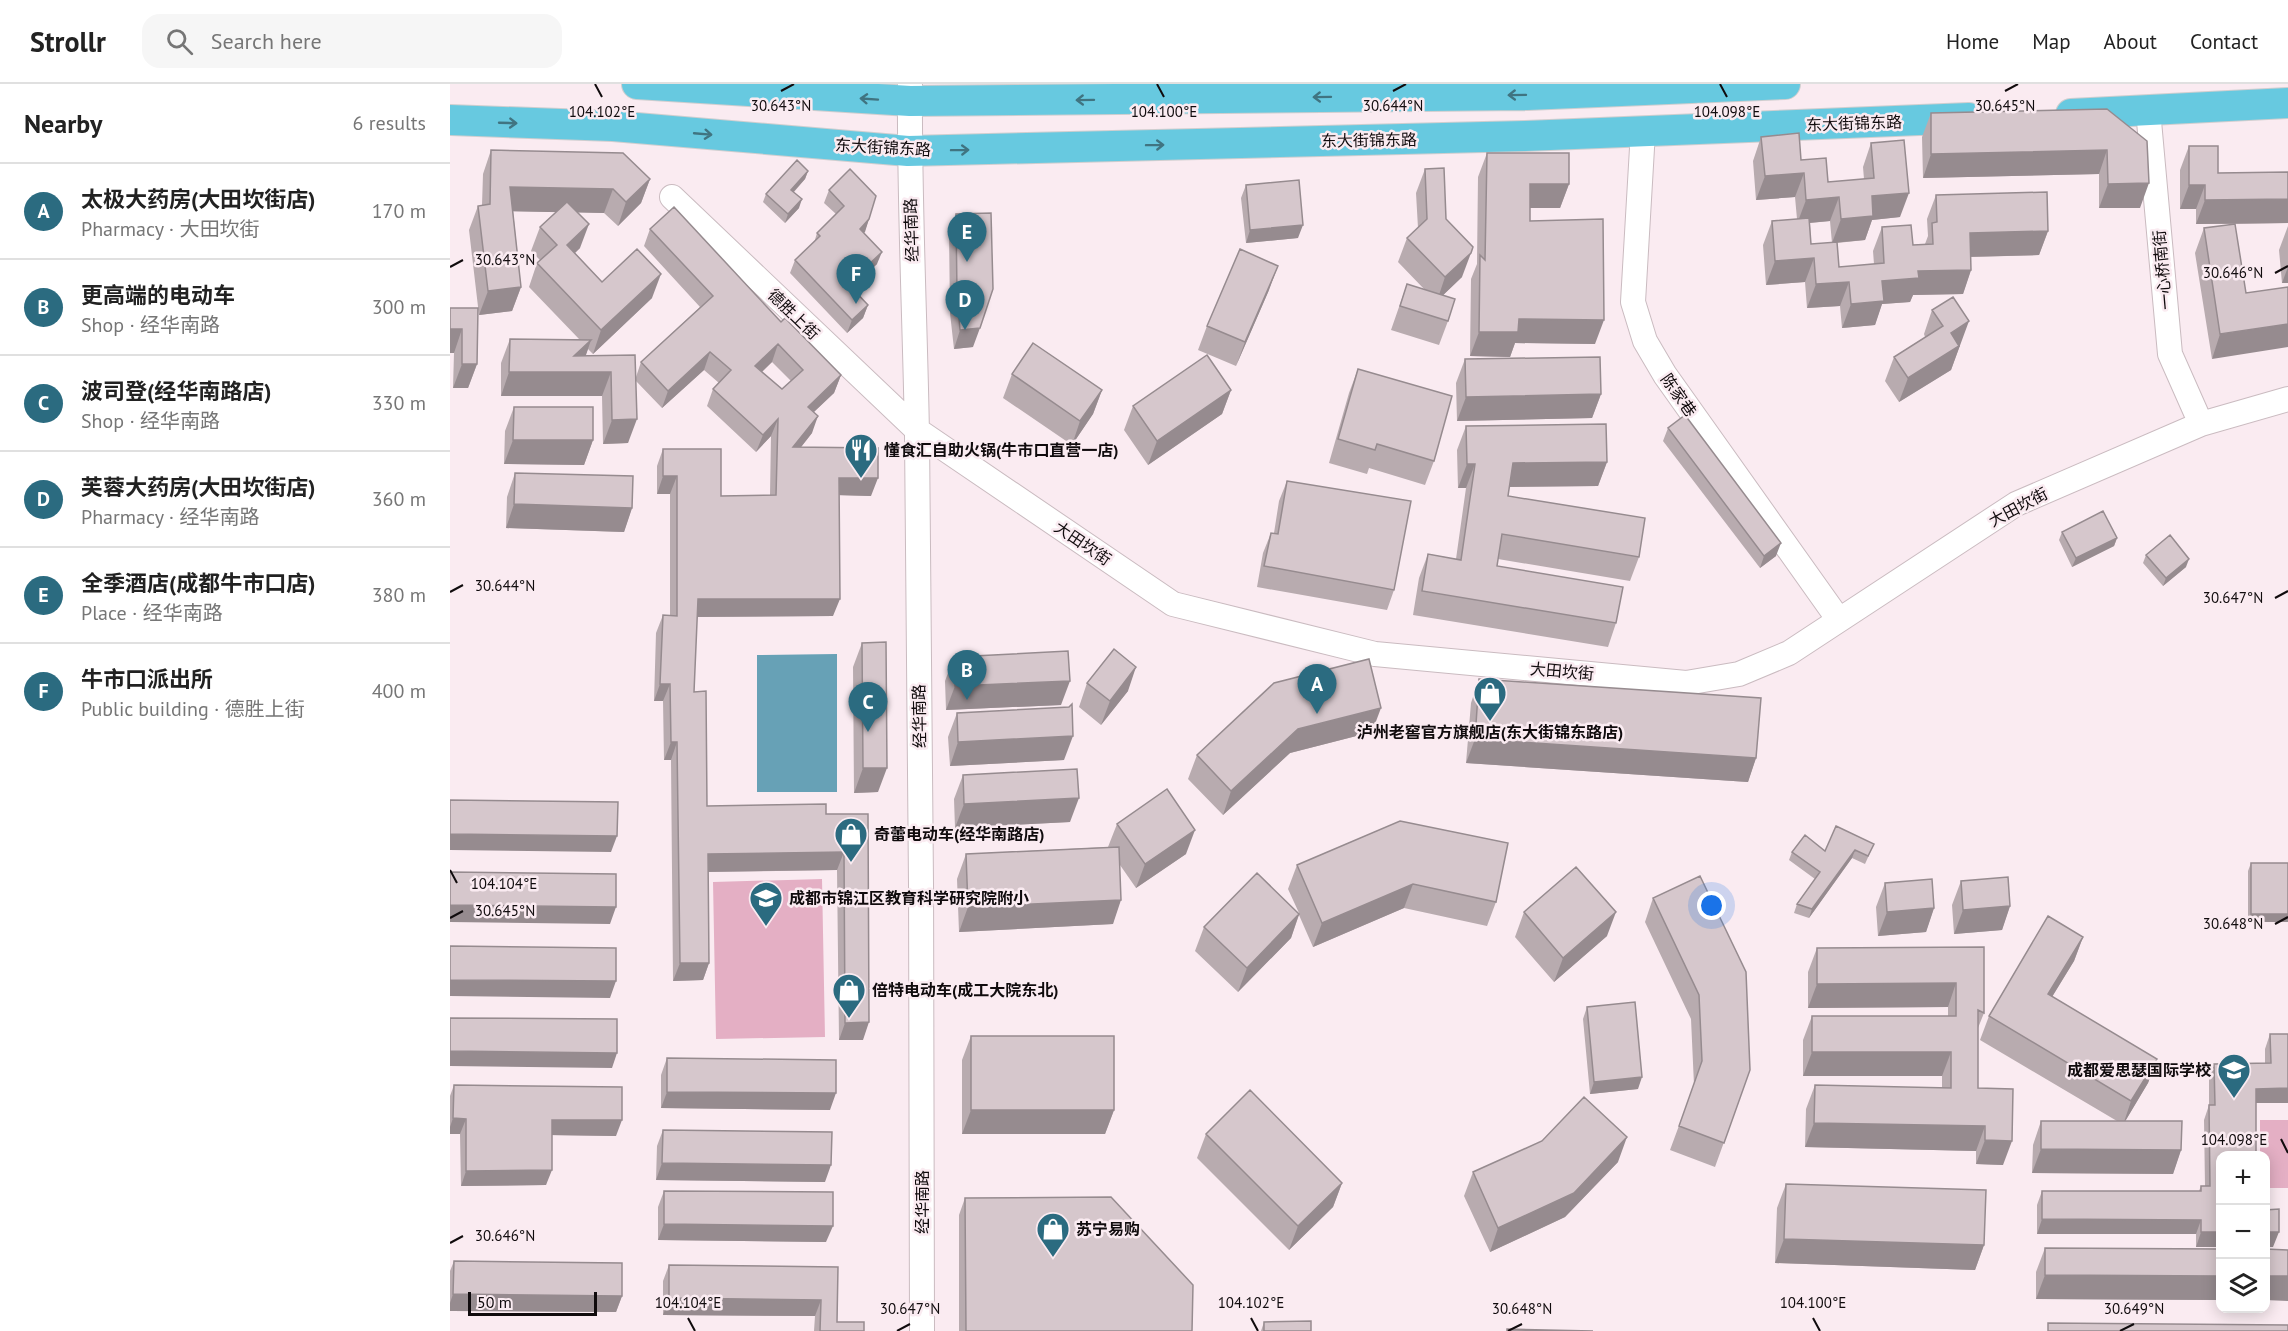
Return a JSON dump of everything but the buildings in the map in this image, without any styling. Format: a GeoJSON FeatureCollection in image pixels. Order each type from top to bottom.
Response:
{"type":"FeatureCollection","features":[{"type":"Feature","properties":{"kind":"main road"},"geometry":{"type":"LineString","coordinates":[[637,84],[910,93],[1527,95],[1785,84]]}},
{"type":"Feature","properties":{"kind":"main road"},"geometry":{"type":"LineString","coordinates":[[2040,115],[2288,103]]}},
{"type":"Feature","properties":{"kind":"main road","name":"东大街锦东路"},"geometry":{"type":"LineString","coordinates":[[450,120],[614,126],[909,151],[1525,136],[1992,117]]}},
{"type":"Feature","properties":{"kind":"street","name":"经华南路"},"geometry":{"type":"LineString","coordinates":[[910,93],[909,151],[917,430],[922,1331]]}},
{"type":"Feature","properties":{"kind":"street","name":"一心桥南街"},"geometry":{"type":"LineString","coordinates":[[2148,110],[2170,354],[2201,424]]}},
{"type":"Feature","properties":{"kind":"street","name":"陈家巷"},"geometry":{"type":"LineString","coordinates":[[1643,131],[1633,302],[1645,341],[1665,375],[1839,620]]}},
{"type":"Feature","properties":{"kind":"street","name":"德胜上街"},"geometry":{"type":"LineString","coordinates":[[672,197],[917,430]]}},
{"type":"Feature","properties":{"kind":"street","name":"大田坎街"},"geometry":{"type":"LineString","coordinates":[[917,430],[1173,604],[1375,654],[1686,682],[1739,674],[1789,652],[2016,504],[2201,424],[2288,399]]}},
{"type":"Feature","properties":{"kind":"shaded area"},"geometry":{"type":"Polygon","coordinates":[[[822,879],[825,1037],[716,1039],[713,882],[822,879]]]}},
{"type":"Feature","properties":{"kind":"shaded area"},"geometry":{"type":"Polygon","coordinates":[[[2260,1120],[2288,1120],[2288,1188],[2270,1188],[2270,1151],[2260,1151],[2260,1120]]]}},
{"type":"Feature","properties":{"kind":"water"},"geometry":{"type":"Polygon","coordinates":[[[837,654],[837,792],[757,792],[757,655],[837,654]]]}},
{"type":"Feature","properties":{"kind":"place","name":"全季酒店(成都牛市口店)"},"geometry":{"type":"Point","coordinates":[967,262]}},
{"type":"Feature","properties":{"kind":"place","name":"牛市口派出所"},"geometry":{"type":"Point","coordinates":[856,304]}},
{"type":"Feature","properties":{"kind":"place","name":"芙蓉大药房(大田坎街店)"},"geometry":{"type":"Point","coordinates":[965,330]}},
{"type":"Feature","properties":{"kind":"place","name":"懂食汇自助火锅(牛市口直营一店)"},"geometry":{"type":"Point","coordinates":[861,479]}},
{"type":"Feature","properties":{"kind":"place","name":"更高端的电动车"},"geometry":{"type":"Point","coordinates":[967,700]}},
{"type":"Feature","properties":{"kind":"place","name":"太极大药房(大田坎街店)"},"geometry":{"type":"Point","coordinates":[1317,714]}},
{"type":"Feature","properties":{"kind":"place","name":"泸州老窖官方旗舰店(东大街锦东路店)"},"geometry":{"type":"Point","coordinates":[1490,722]}},
{"type":"Feature","properties":{"kind":"place","name":"波司登(经华南路店)"},"geometry":{"type":"Point","coordinates":[868,732]}},
{"type":"Feature","properties":{"kind":"place","name":"奇蕾电动车(经华南路店)"},"geometry":{"type":"Point","coordinates":[851,863]}},
{"type":"Feature","properties":{"kind":"place","name":"成都市锦江区教育科学研究院附小"},"geometry":{"type":"Point","coordinates":[766,927]}},
{"type":"Feature","properties":{"kind":"place","name":"倍特电动车(成工大院东北)"},"geometry":{"type":"Point","coordinates":[849,1019]}},
{"type":"Feature","properties":{"kind":"place","name":"成都爱思瑟国际学校"},"geometry":{"type":"Point","coordinates":[2234,1099]}},
{"type":"Feature","properties":{"kind":"place","name":"苏宁易购"},"geometry":{"type":"Point","coordinates":[1053,1258]}}]}
